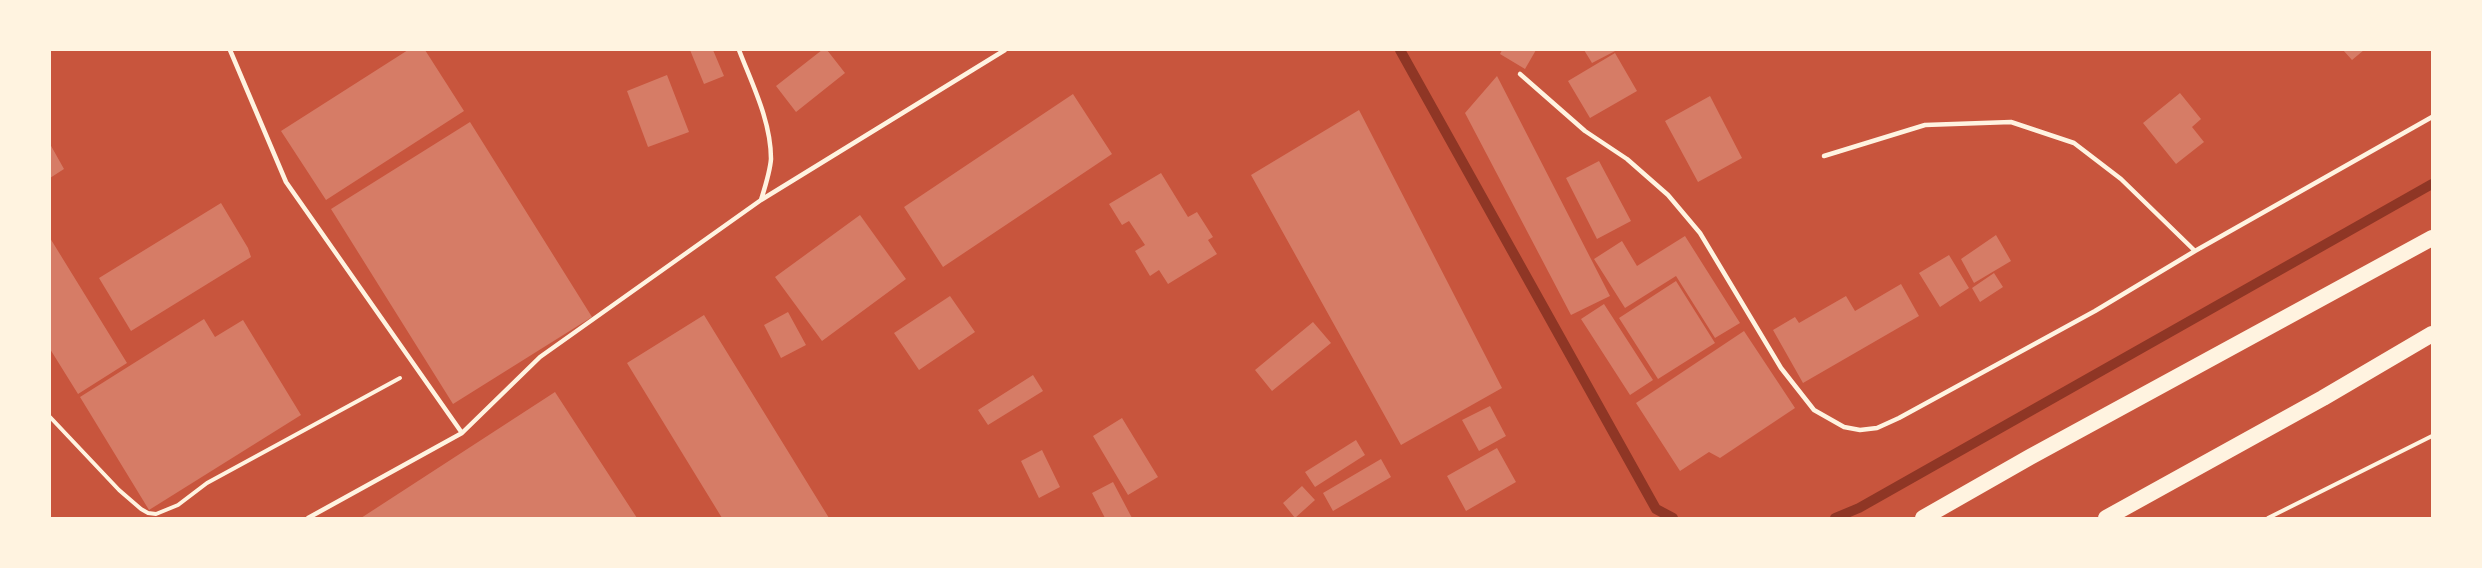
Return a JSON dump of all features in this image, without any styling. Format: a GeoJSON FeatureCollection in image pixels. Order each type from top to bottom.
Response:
{"type":"FeatureCollection","features":[{"type":"Feature","properties":{"kind":"highway"},"geometry":{"type":"LineString","coordinates":[[1923,519],[2433,238]]}},
{"type":"Feature","properties":{"kind":"highway"},"geometry":{"type":"LineString","coordinates":[[2106,519],[2433,334]]}},
{"type":"Feature","properties":{"kind":"lane"},"geometry":{"type":"LineString","coordinates":[[230,50],[286,182],[462,433]]}},
{"type":"Feature","properties":{"kind":"lane"},"geometry":{"type":"LineString","coordinates":[[739,50],[764,114],[770,138],[771,161],[761,200]]}},
{"type":"Feature","properties":{"kind":"lane"},"geometry":{"type":"LineString","coordinates":[[308,519],[462,433],[540,357],[761,200],[1005,50]]}},
{"type":"Feature","properties":{"kind":"lane"},"geometry":{"type":"LineString","coordinates":[[1520,74],[1585,131],[1627,159],[1668,195],[1700,233],[1781,369],[1814,410],[1844,427],[1860,430],[1877,428],[1899,418],[2095,312],[2194,252],[2433,117]]}},
{"type":"Feature","properties":{"kind":"lane"},"geometry":{"type":"LineString","coordinates":[[1824,156],[1925,125],[2011,122],[2074,143],[2121,179],[2194,252]]}},
{"type":"Feature","properties":{"kind":"path"},"geometry":{"type":"LineString","coordinates":[[50,417],[119,490],[141,509],[156,514],[178,505],[207,483],[416,369]]}},
{"type":"Feature","properties":{"kind":"path"},"geometry":{"type":"LineString","coordinates":[[2268,519],[2433,436]]}},
{"type":"Feature","properties":{"kind":"building"},"geometry":{"type":"Polygon","coordinates":[[[408,50],[425,50],[464,111],[326,200],[281,131],[408,50]]]}},
{"type":"Feature","properties":{"kind":"building"},"geometry":{"type":"Polygon","coordinates":[[[690,50],[713,50],[724,76],[704,84],[690,50]]]}},
{"type":"Feature","properties":{"kind":"building"},"geometry":{"type":"Polygon","coordinates":[[[822,50],[827,50],[845,73],[796,112],[776,86],[822,50]]]}},
{"type":"Feature","properties":{"kind":"building"},"geometry":{"type":"Polygon","coordinates":[[[1502,50],[1536,50],[1525,69],[1500,54],[1502,50]]]}},
{"type":"Feature","properties":{"kind":"building"},"geometry":{"type":"Polygon","coordinates":[[[1584,50],[1617,50],[1592,63],[1584,50]]]}},
{"type":"Feature","properties":{"kind":"building"},"geometry":{"type":"Polygon","coordinates":[[[2343,50],[2364,50],[2352,60],[2343,50]]]}},
{"type":"Feature","properties":{"kind":"building"},"geometry":{"type":"Polygon","coordinates":[[[1615,53],[1637,91],[1590,118],[1568,81],[1615,53]]]}},
{"type":"Feature","properties":{"kind":"building"},"geometry":{"type":"Polygon","coordinates":[[[667,75],[689,132],[648,147],[627,91],[667,75]]]}},
{"type":"Feature","properties":{"kind":"building"},"geometry":{"type":"Polygon","coordinates":[[[1497,76],[1610,296],[1571,315],[1465,113],[1497,76]]]}},
{"type":"Feature","properties":{"kind":"building"},"geometry":{"type":"Polygon","coordinates":[[[2180,93],[2201,119],[2192,127],[2204,142],[2176,164],[2143,123],[2180,93]]]}},
{"type":"Feature","properties":{"kind":"building"},"geometry":{"type":"Polygon","coordinates":[[[1073,94],[1112,154],[943,267],[904,207],[1073,94]]]}},
{"type":"Feature","properties":{"kind":"building"},"geometry":{"type":"Polygon","coordinates":[[[1710,96],[1742,158],[1698,182],[1665,121],[1710,96]]]}},
{"type":"Feature","properties":{"kind":"building"},"geometry":{"type":"Polygon","coordinates":[[[1359,110],[1502,388],[1401,445],[1251,175],[1359,110]]]}},
{"type":"Feature","properties":{"kind":"building"},"geometry":{"type":"Polygon","coordinates":[[[470,122],[592,317],[453,404],[331,209],[470,122]]]}},
{"type":"Feature","properties":{"kind":"building"},"geometry":{"type":"Polygon","coordinates":[[[50,144],[64,169],[50,178],[50,144]]]}},
{"type":"Feature","properties":{"kind":"building"},"geometry":{"type":"Polygon","coordinates":[[[1599,161],[1631,221],[1597,239],[1566,178],[1599,161]]]}},
{"type":"Feature","properties":{"kind":"building"},"geometry":{"type":"Polygon","coordinates":[[[1161,173],[1188,217],[1197,212],[1213,237],[1208,240],[1217,254],[1168,284],[1159,270],[1150,276],[1135,251],[1145,245],[1129,221],[1122,225],[1109,204],[1161,173]]]}},
{"type":"Feature","properties":{"kind":"building"},"geometry":{"type":"Polygon","coordinates":[[[221,203],[251,257],[131,331],[99,278],[221,203]]]}},
{"type":"Feature","properties":{"kind":"building"},"geometry":{"type":"Polygon","coordinates":[[[860,215],[906,279],[822,341],[775,277],[860,215]]]}},
{"type":"Feature","properties":{"kind":"building"},"geometry":{"type":"Polygon","coordinates":[[[1996,235],[2011,261],[1974,283],[1961,259],[1996,235]]]}},
{"type":"Feature","properties":{"kind":"building"},"geometry":{"type":"Polygon","coordinates":[[[1685,236],[1740,323],[1715,338],[1676,276],[1625,308],[1594,259],[1622,241],[1637,266],[1685,236]]]}},
{"type":"Feature","properties":{"kind":"building"},"geometry":{"type":"Polygon","coordinates":[[[50,238],[127,363],[78,394],[50,349],[50,238]]]}},
{"type":"Feature","properties":{"kind":"building"},"geometry":{"type":"Polygon","coordinates":[[[1949,255],[1969,288],[1940,307],[1919,273],[1949,255]]]}},
{"type":"Feature","properties":{"kind":"building"},"geometry":{"type":"Polygon","coordinates":[[[1994,273],[2003,287],[1980,302],[1972,288],[1994,273]]]}},
{"type":"Feature","properties":{"kind":"building"},"geometry":{"type":"Polygon","coordinates":[[[1676,281],[1715,343],[1658,379],[1619,318],[1676,281]]]}},
{"type":"Feature","properties":{"kind":"building"},"geometry":{"type":"Polygon","coordinates":[[[1901,284],[1919,316],[1803,383],[1773,330],[1795,317],[1799,323],[1846,296],[1855,311],[1901,284]]]}},
{"type":"Feature","properties":{"kind":"building"},"geometry":{"type":"Polygon","coordinates":[[[950,296],[975,332],[919,370],[894,333],[950,296]]]}},
{"type":"Feature","properties":{"kind":"building"},"geometry":{"type":"Polygon","coordinates":[[[1604,304],[1653,380],[1630,395],[1581,319],[1604,304]]]}},
{"type":"Feature","properties":{"kind":"building"},"geometry":{"type":"Polygon","coordinates":[[[788,312],[806,345],[781,358],[764,325],[788,312]]]}},
{"type":"Feature","properties":{"kind":"building"},"geometry":{"type":"Polygon","coordinates":[[[704,315],[829,518],[722,518],[627,363],[704,315]]]}},
{"type":"Feature","properties":{"kind":"building"},"geometry":{"type":"Polygon","coordinates":[[[204,319],[215,337],[243,320],[301,415],[149,510],[80,397],[204,319]]]}},
{"type":"Feature","properties":{"kind":"building"},"geometry":{"type":"Polygon","coordinates":[[[1313,322],[1331,343],[1272,391],[1255,370],[1313,322]]]}},
{"type":"Feature","properties":{"kind":"building"},"geometry":{"type":"Polygon","coordinates":[[[1744,331],[1795,408],[1720,458],[1709,452],[1680,471],[1636,403],[1744,331]]]}},
{"type":"Feature","properties":{"kind":"building"},"geometry":{"type":"Polygon","coordinates":[[[1033,375],[1043,391],[988,425],[978,410],[1033,375]]]}},
{"type":"Feature","properties":{"kind":"building"},"geometry":{"type":"Polygon","coordinates":[[[555,392],[637,518],[361,518],[555,392]]]}},
{"type":"Feature","properties":{"kind":"building"},"geometry":{"type":"Polygon","coordinates":[[[1490,406],[1506,436],[1479,451],[1462,420],[1490,406]]]}},
{"type":"Feature","properties":{"kind":"building"},"geometry":{"type":"Polygon","coordinates":[[[1122,418],[1158,477],[1128,495],[1093,436],[1122,418]]]}},
{"type":"Feature","properties":{"kind":"building"},"geometry":{"type":"Polygon","coordinates":[[[1356,440],[1365,455],[1315,487],[1305,472],[1356,440]]]}},
{"type":"Feature","properties":{"kind":"building"},"geometry":{"type":"Polygon","coordinates":[[[1497,448],[1516,482],[1466,511],[1447,476],[1497,448]]]}},
{"type":"Feature","properties":{"kind":"building"},"geometry":{"type":"Polygon","coordinates":[[[1042,450],[1060,487],[1039,498],[1021,461],[1042,450]]]}},
{"type":"Feature","properties":{"kind":"building"},"geometry":{"type":"Polygon","coordinates":[[[1381,459],[1391,477],[1333,511],[1323,493],[1381,459]]]}},
{"type":"Feature","properties":{"kind":"building"},"geometry":{"type":"Polygon","coordinates":[[[1113,482],[1132,518],[1105,518],[1092,493],[1113,482]]]}},
{"type":"Feature","properties":{"kind":"building"},"geometry":{"type":"Polygon","coordinates":[[[1302,486],[1315,500],[1295,518],[1283,503],[1302,486]]]}},
{"type":"Feature","properties":{"kind":"waterway"},"geometry":{"type":"LineString","coordinates":[[1400,50],[1656,509],[1673,518]]}},
{"type":"Feature","properties":{"kind":"waterway"},"geometry":{"type":"LineString","coordinates":[[1835,518],[1859,508],[2432,184]]}}]}
